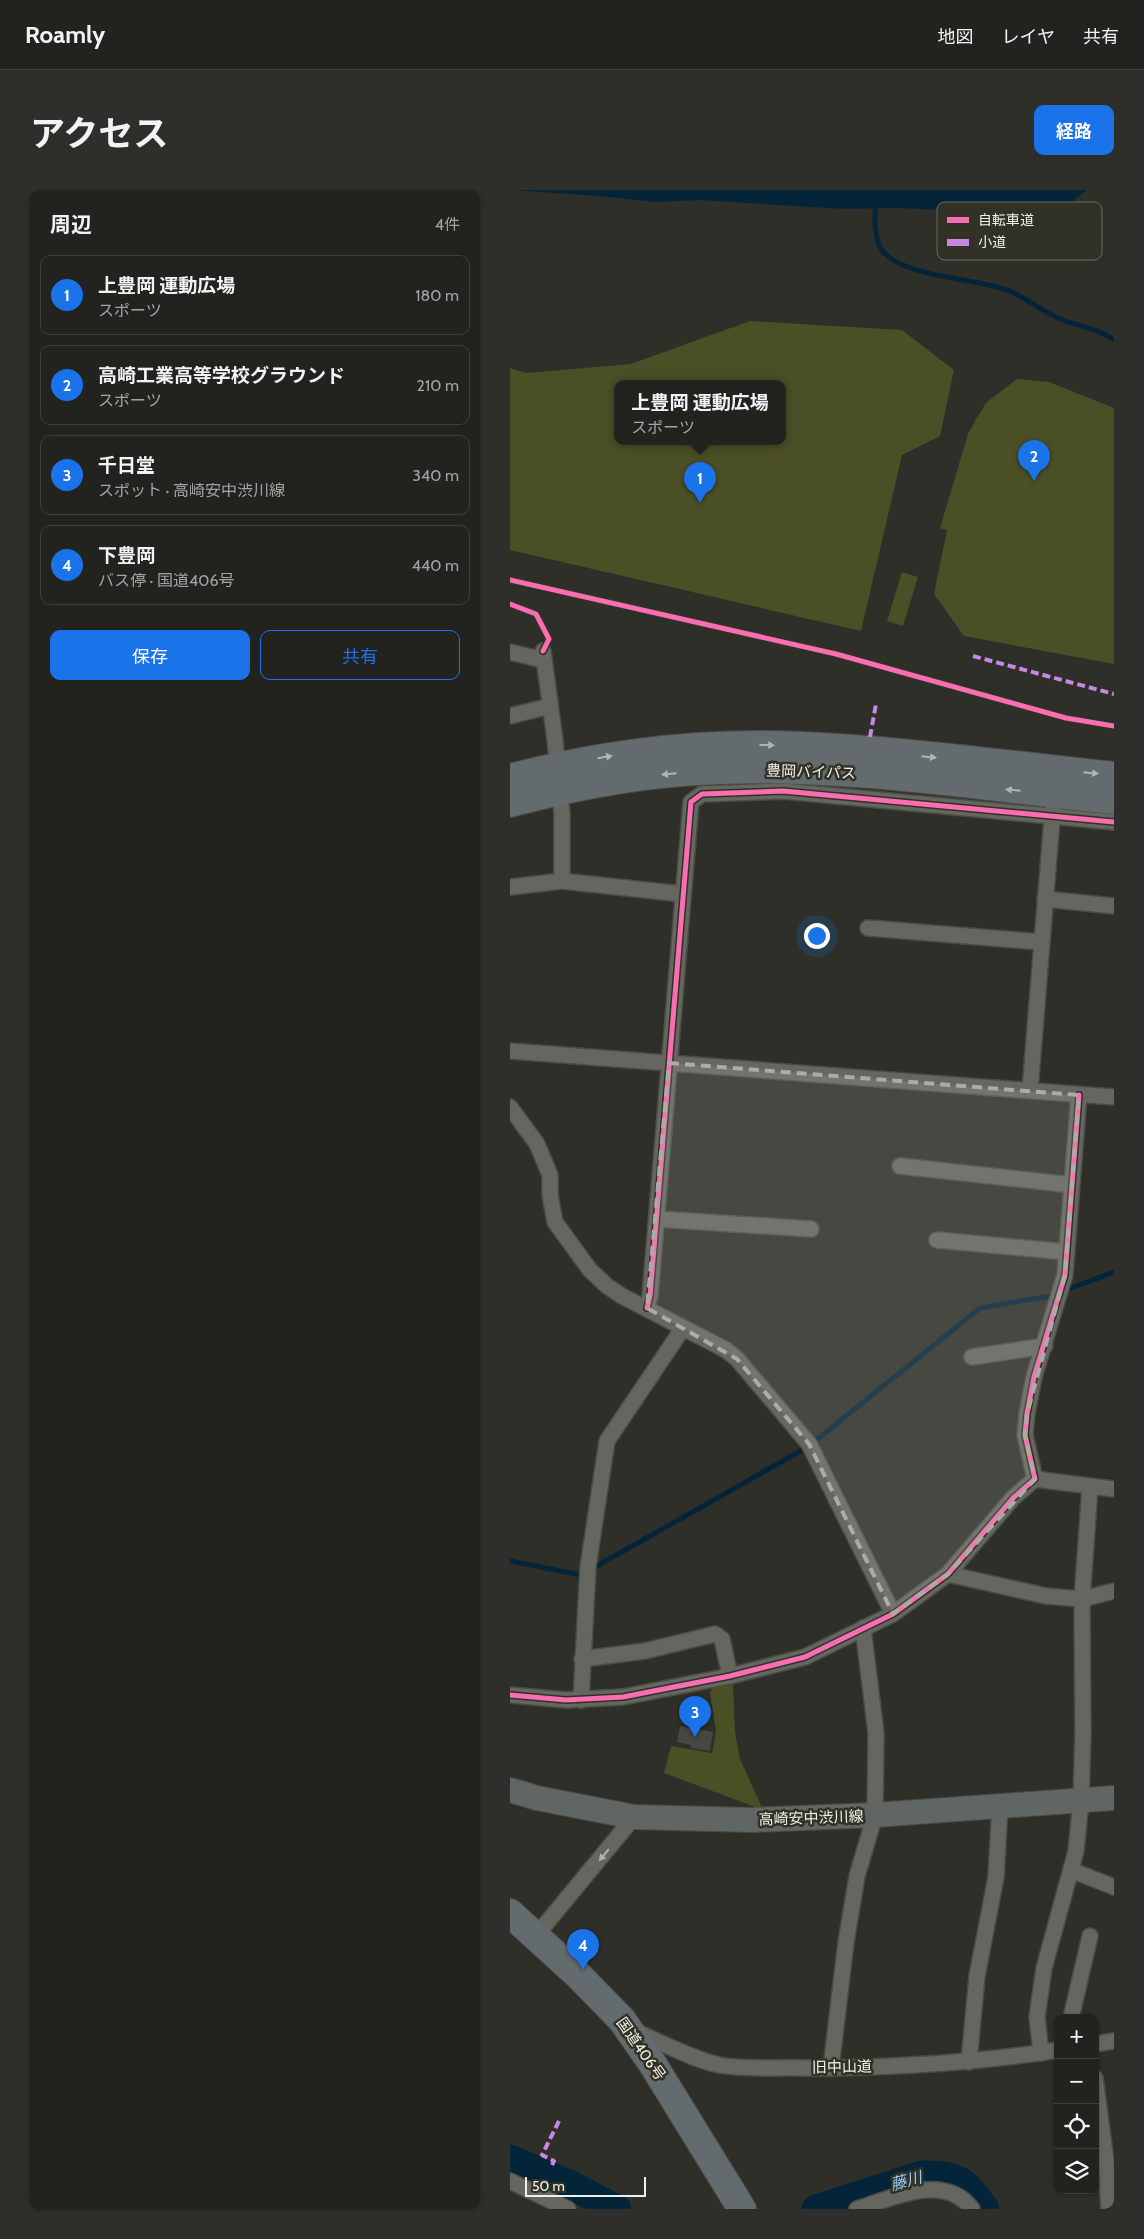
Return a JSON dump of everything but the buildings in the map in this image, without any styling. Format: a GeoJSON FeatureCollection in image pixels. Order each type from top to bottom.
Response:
{"type":"FeatureCollection","features":[{"type":"Feature","properties":{"kind":"highway","name":"豊岡バイパス"},"geometry":{"type":"LineString","coordinates":[[510,803],[558,777],[656,751],[709,746],[767,745],[875,751],[1114,776]]}},
{"type":"Feature","properties":{"kind":"highway","name":"豊岡バイパス"},"geometry":{"type":"LineString","coordinates":[[510,778],[651,776],[717,770],[798,770],[869,774],[1053,805],[1114,800]]}},
{"type":"Feature","properties":{"kind":"highway","name":"国道406号"},"geometry":{"type":"LineString","coordinates":[[510,1913],[622,2020],[742,2209]]}},
{"type":"Feature","properties":{"kind":"main road","name":"高崎安中渋川線"},"geometry":{"type":"LineString","coordinates":[[510,1790],[537,1798],[634,1817],[753,1820],[875,1815],[1114,1798]]}},
{"type":"Feature","properties":{"kind":"street"},"geometry":{"type":"LineString","coordinates":[[510,652],[543,656],[562,820],[562,881]]}},
{"type":"Feature","properties":{"kind":"street"},"geometry":{"type":"LineString","coordinates":[[510,716],[550,706]]}},
{"type":"Feature","properties":{"kind":"street"},"geometry":{"type":"LineString","coordinates":[[647,1308],[650,1296],[691,802],[702,794],[783,791],[1053,805],[1114,822]]}},
{"type":"Feature","properties":{"kind":"street"},"geometry":{"type":"LineString","coordinates":[[1030,1090],[1053,805]]}},
{"type":"Feature","properties":{"kind":"street"},"geometry":{"type":"LineString","coordinates":[[510,887],[562,881],[682,894]]}},
{"type":"Feature","properties":{"kind":"street"},"geometry":{"type":"LineString","coordinates":[[1045,899],[1114,906]]}},
{"type":"Feature","properties":{"kind":"street"},"geometry":{"type":"LineString","coordinates":[[868,928],[1042,942]]}},
{"type":"Feature","properties":{"kind":"street"},"geometry":{"type":"LineString","coordinates":[[510,1051],[1114,1097]]}},
{"type":"Feature","properties":{"kind":"street"},"geometry":{"type":"LineString","coordinates":[[1035,1479],[1025,1435],[1027,1414],[1034,1378],[1063,1287],[1068,1252],[1079,1095]]}},
{"type":"Feature","properties":{"kind":"street"},"geometry":{"type":"LineString","coordinates":[[512,1114],[537,1144],[550,1175],[550,1195],[555,1222],[590,1270],[607,1286],[622,1296],[726,1350],[737,1359],[809,1444],[893,1614]]}},
{"type":"Feature","properties":{"kind":"street"},"geometry":{"type":"LineString","coordinates":[[900,1166],[1072,1185]]}},
{"type":"Feature","properties":{"kind":"street"},"geometry":{"type":"LineString","coordinates":[[656,1219],[811,1229]]}},
{"type":"Feature","properties":{"kind":"street"},"geometry":{"type":"LineString","coordinates":[[937,1240],[1068,1252]]}},
{"type":"Feature","properties":{"kind":"street"},"geometry":{"type":"LineString","coordinates":[[581,1700],[588,1568],[607,1441],[684,1328]]}},
{"type":"Feature","properties":{"kind":"street"},"geometry":{"type":"LineString","coordinates":[[972,1357],[1045,1346]]}},
{"type":"Feature","properties":{"kind":"street"},"geometry":{"type":"LineString","coordinates":[[510,1695],[581,1700],[623,1697],[730,1676],[805,1657],[893,1614],[948,1574],[1013,1498],[1035,1479],[1114,1489]]}},
{"type":"Feature","properties":{"kind":"street"},"geometry":{"type":"LineString","coordinates":[[1041,2053],[1037,2017],[1044,1968],[1076,1852],[1081,1800],[1083,1734],[1082,1599],[1090,1487]]}},
{"type":"Feature","properties":{"kind":"street"},"geometry":{"type":"LineString","coordinates":[[948,1574],[1046,1596],[1082,1599],[1114,1591]]}},
{"type":"Feature","properties":{"kind":"street"},"geometry":{"type":"LineString","coordinates":[[831,2068],[846,1942],[857,1876],[875,1815],[876,1733],[863,1628]]}},
{"type":"Feature","properties":{"kind":"street"},"geometry":{"type":"LineString","coordinates":[[582,1659],[645,1651],[715,1634],[722,1639],[730,1676]]}},
{"type":"Feature","properties":{"kind":"street"},"geometry":{"type":"LineString","coordinates":[[969,2062],[977,1976],[996,1877],[1000,1806]]}},
{"type":"Feature","properties":{"kind":"street"},"geometry":{"type":"LineString","coordinates":[[535,1937],[634,1817]]}},
{"type":"Feature","properties":{"kind":"street"},"geometry":{"type":"LineString","coordinates":[[1071,1870],[1114,1887]]}},
{"type":"Feature","properties":{"kind":"street"},"geometry":{"type":"LineString","coordinates":[[1072,2014],[1090,1936]]}},
{"type":"Feature","properties":{"kind":"street","name":"旧中山道"},"geometry":{"type":"LineString","coordinates":[[632,2033],[641,2034],[695,2058],[720,2065],[744,2067],[831,2068],[969,2062],[1054,2051]]}},
{"type":"Feature","properties":{"kind":"street"},"geometry":{"type":"LineString","coordinates":[[1099,2043],[1114,2041]]}},
{"type":"Feature","properties":{"kind":"street"},"geometry":{"type":"LineString","coordinates":[[1099,2100],[1110,2160],[1109,2204]]}},
{"type":"Feature","properties":{"kind":"street"},"geometry":{"type":"LineString","coordinates":[[510,2181],[568,2209]]}},
{"type":"Feature","properties":{"kind":"street"},"geometry":{"type":"LineString","coordinates":[[857,2209],[929,2188],[952,2194],[967,2202],[972,2209]]}},
{"type":"Feature","properties":{"kind":"highlighted area"},"geometry":{"type":"Polygon","coordinates":[[[669,1063],[1079,1095],[1065,1275],[1027,1414],[1025,1435],[1035,1479],[948,1574],[893,1614],[809,1444],[737,1359],[647,1308],[669,1063]]]}},
{"type":"Feature","properties":{"kind":"green space"},"geometry":{"type":"Polygon","coordinates":[[[750,321],[902,330],[954,370],[940,436],[902,455],[861,631],[510,550],[510,368],[526,373],[631,364],[750,321]]]}},
{"type":"Feature","properties":{"kind":"green space"},"geometry":{"type":"Polygon","coordinates":[[[1017,379],[1049,382],[1114,408],[1114,664],[964,636],[934,594],[947,530],[940,528],[968,434],[987,402],[1017,379]]]}},
{"type":"Feature","properties":{"kind":"green space"},"geometry":{"type":"Polygon","coordinates":[[[902,572],[918,577],[903,626],[887,621],[902,572]]]}},
{"type":"Feature","properties":{"kind":"green space"},"geometry":{"type":"Polygon","coordinates":[[[733,1683],[735,1732],[740,1759],[763,1810],[664,1773],[671,1746],[712,1753],[716,1731],[710,1692],[713,1687],[733,1683]]]}},
{"type":"Feature","properties":{"kind":"water"},"geometry":{"type":"Polygon","coordinates":[[[510,190],[1087,190],[1072,202],[937,202],[937,210],[845,209],[699,200],[654,202],[510,190]]]}},
{"type":"Feature","properties":{"kind":"waterway"},"geometry":{"type":"LineString","coordinates":[[876,190],[876,234],[880,247],[889,257],[902,265],[919,271],[1007,290],[1058,318],[1094,330],[1114,340]]}},
{"type":"Feature","properties":{"kind":"waterway"},"geometry":{"type":"LineString","coordinates":[[815,1441],[980,1308],[1050,1296],[1114,1272]]}},
{"type":"Feature","properties":{"kind":"waterway"},"geometry":{"type":"LineString","coordinates":[[510,1561],[581,1575],[804,1449]]}},
{"type":"Feature","properties":{"kind":"waterway","name":"藤川"},"geometry":{"type":"LineString","coordinates":[[510,2159],[569,2184],[617,2209]]}},
{"type":"Feature","properties":{"kind":"waterway","name":"藤川"},"geometry":{"type":"LineString","coordinates":[[816,2209],[922,2175],[944,2176],[959,2181],[972,2191],[985,2209]]}},
{"type":"Feature","properties":{"kind":"marked path"},"geometry":{"type":"LineString","coordinates":[[973,656],[1114,694]]}},
{"type":"Feature","properties":{"kind":"marked path"},"geometry":{"type":"LineString","coordinates":[[870,737],[876,704]]}},
{"type":"Feature","properties":{"kind":"marked path"},"geometry":{"type":"LineString","coordinates":[[552,2165],[554,2161],[542,2155],[559,2121]]}},
{"type":"Feature","properties":{"kind":"cycle path"},"geometry":{"type":"LineString","coordinates":[[510,580],[836,654],[1066,718],[1114,726]]}},
{"type":"Feature","properties":{"kind":"cycle path"},"geometry":{"type":"LineString","coordinates":[[510,604],[536,614],[549,639],[543,651]]}},
{"type":"Feature","properties":{"kind":"cycle path"},"geometry":{"type":"LineString","coordinates":[[647,1308],[650,1296],[691,802],[702,794],[783,791],[1114,822]]}},
{"type":"Feature","properties":{"kind":"cycle path"},"geometry":{"type":"LineString","coordinates":[[510,1695],[566,1700],[623,1697],[730,1676],[805,1657],[893,1614],[948,1574],[1013,1498],[1035,1479],[1025,1435],[1027,1414],[1034,1377],[1065,1275],[1079,1095]]}},
{"type":"Feature","properties":{"kind":"place","name":"高崎工業高等学校グラウンド"},"geometry":{"type":"Point","coordinates":[1034,481]}},
{"type":"Feature","properties":{"kind":"place","name":"上豊岡 運動広場"},"geometry":{"type":"Point","coordinates":[700,503]}},
{"type":"Feature","properties":{"kind":"place","name":"千日堂"},"geometry":{"type":"Point","coordinates":[695,1737]}},
{"type":"Feature","properties":{"kind":"place","name":"下豊岡"},"geometry":{"type":"Point","coordinates":[583,1970]}}]}
